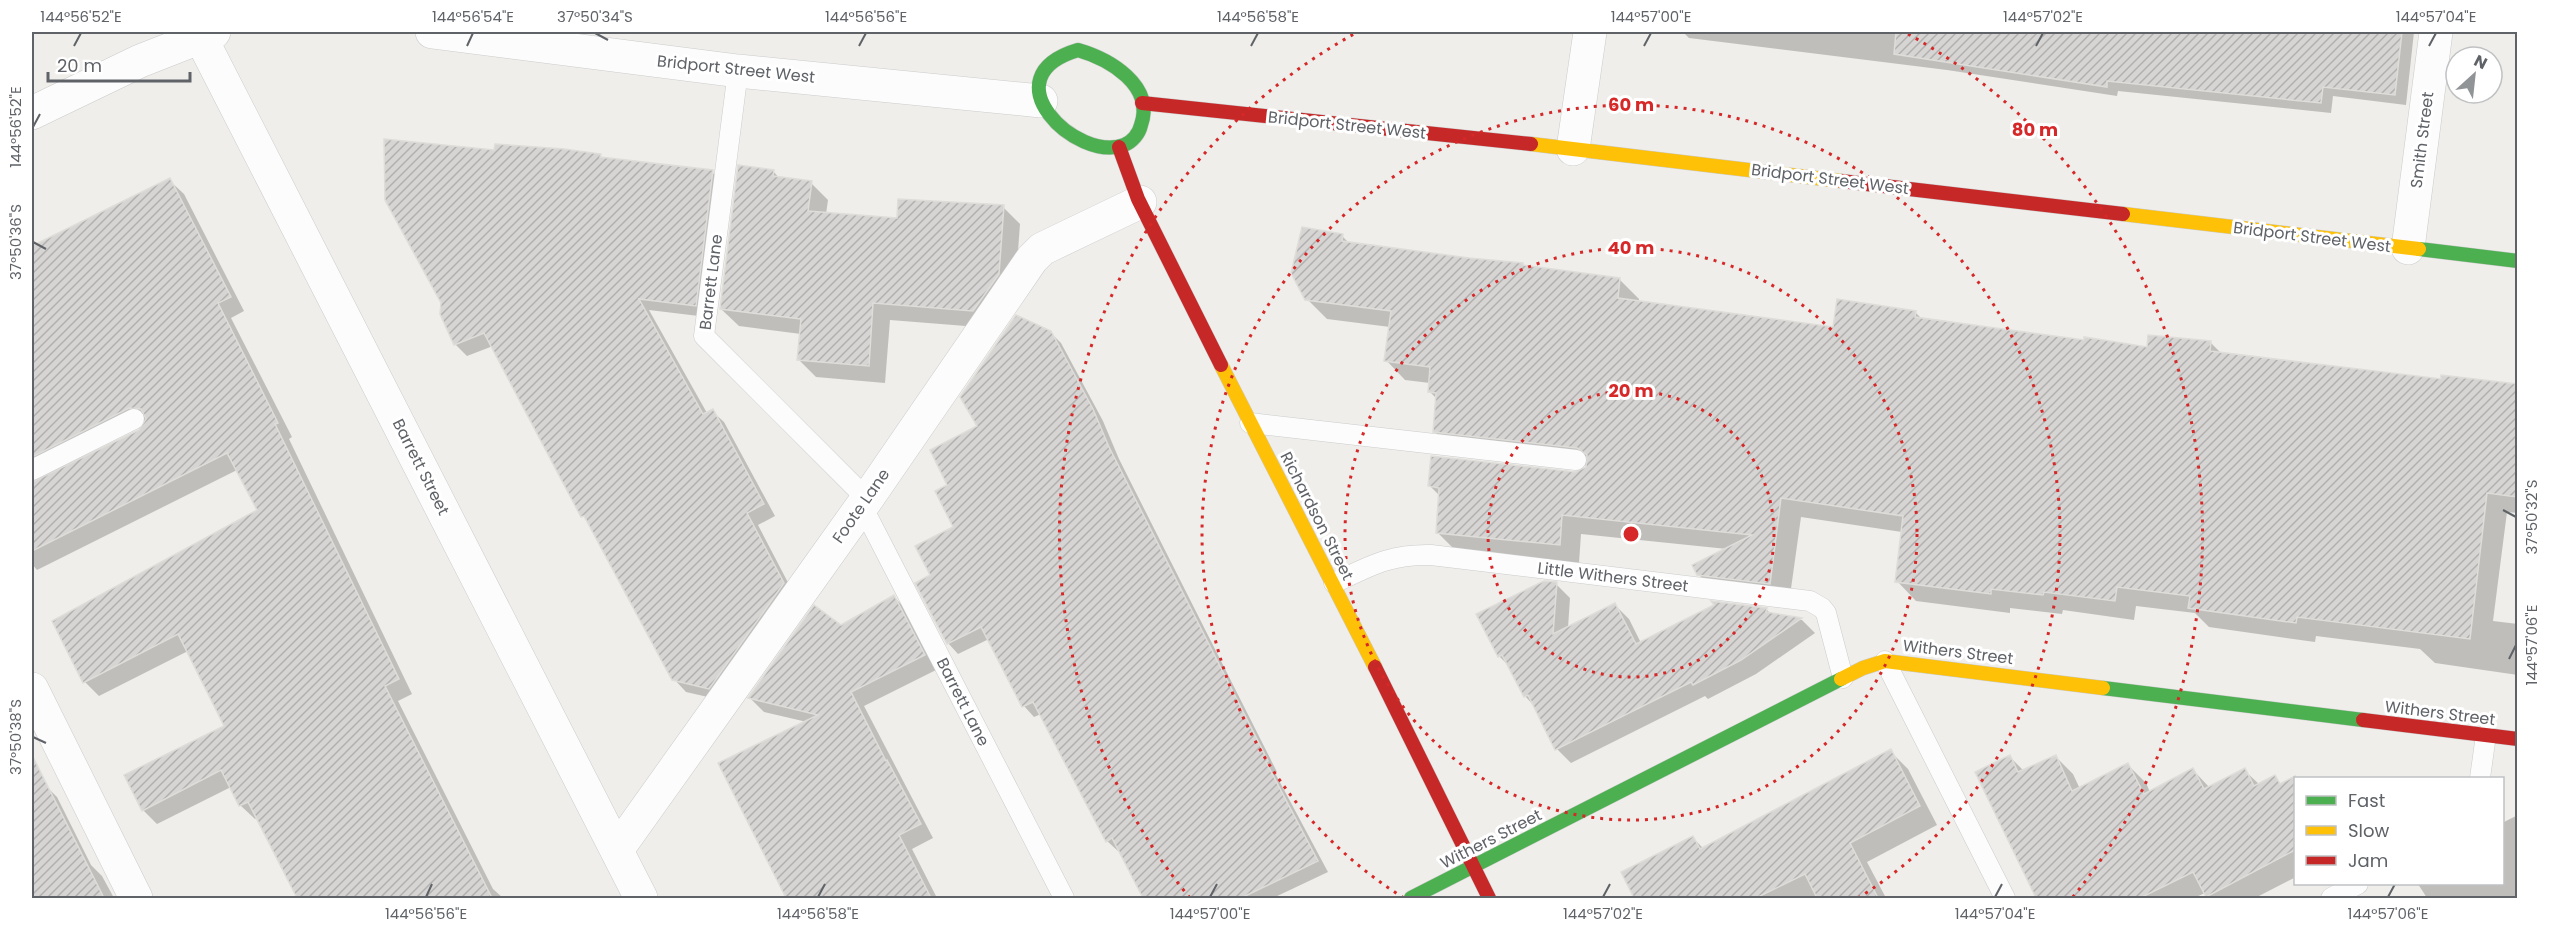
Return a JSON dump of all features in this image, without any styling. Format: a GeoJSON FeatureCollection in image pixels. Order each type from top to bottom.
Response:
{"type":"FeatureCollection","features":[{"type":"Feature","properties":{"kind":"street","name":"Bridport Street West"},"geometry":{"type":"LineString","coordinates":[[432,32],[738,71],[1041,100]]}},
{"type":"Feature","properties":{"kind":"street"},"geometry":{"type":"LineString","coordinates":[[1573,149],[1590,32]]}},
{"type":"Feature","properties":{"kind":"street","name":"Smith Street"},"geometry":{"type":"LineString","coordinates":[[2408,248],[2436,32]]}},
{"type":"Feature","properties":{"kind":"street"},"geometry":{"type":"LineString","coordinates":[[32,113],[140,61],[207,34]]}},
{"type":"Feature","properties":{"kind":"street","name":"Barrett Street"},"geometry":{"type":"LineString","coordinates":[[207,34],[641,898]]}},
{"type":"Feature","properties":{"kind":"street"},"geometry":{"type":"LineString","coordinates":[[1075,45],[1112,63],[1127,75],[1136,88],[1142,104],[1143,120],[1138,136],[1119,147],[1087,144],[1068,133],[1053,120],[1041,100],[1038,83],[1045,68],[1075,45]]}},
{"type":"Feature","properties":{"kind":"street","name":"Bridport Street West"},"geometry":{"type":"LineString","coordinates":[[1142,104],[1573,149],[2517,261]]}},
{"type":"Feature","properties":{"kind":"street","name":"Richardson Street"},"geometry":{"type":"LineString","coordinates":[[1119,147],[1140,202],[1250,423],[1334,583],[1489,898]]}},
{"type":"Feature","properties":{"kind":"street","name":"Foote Lane"},"geometry":{"type":"LineString","coordinates":[[616,850],[864,502],[1036,254],[1075,232],[1140,202]]}},
{"type":"Feature","properties":{"kind":"street","name":"Withers Street"},"geometry":{"type":"LineString","coordinates":[[1411,898],[1843,678],[1885,661],[2517,740]]}},
{"type":"Feature","properties":{"kind":"street"},"geometry":{"type":"LineString","coordinates":[[32,689],[136,898]]}},
{"type":"Feature","properties":{"kind":"lane","name":"Barrett Lane"},"geometry":{"type":"LineString","coordinates":[[738,71],[704,336],[864,502],[1064,898]]}},
{"type":"Feature","properties":{"kind":"lane"},"geometry":{"type":"LineString","coordinates":[[32,470],[134,418]]}},
{"type":"Feature","properties":{"kind":"lane"},"geometry":{"type":"LineString","coordinates":[[1250,423],[1576,460]]}},
{"type":"Feature","properties":{"kind":"lane","name":"Little Withers Street"},"geometry":{"type":"LineString","coordinates":[[1334,583],[1383,560],[1401,555],[1431,555],[1810,601],[1826,613],[1843,678]]}},
{"type":"Feature","properties":{"kind":"lane"},"geometry":{"type":"LineString","coordinates":[[1885,661],[2005,898]]}},
{"type":"Feature","properties":{"kind":"lane"},"geometry":{"type":"LineString","coordinates":[[2480,777],[2486,735]]}},
{"type":"Feature","properties":{"kind":"lane"},"geometry":{"type":"LineString","coordinates":[[2331,898],[2356,885]]}},
{"type":"Feature","properties":{"kind":"building"},"geometry":{"type":"Polygon","coordinates":[[[1896,32],[2402,32],[2395,95],[2323,87],[2321,103],[2107,81],[2107,87],[1894,54],[1896,32]]]}},
{"type":"Feature","properties":{"kind":"building"},"geometry":{"type":"Polygon","coordinates":[[[384,139],[494,150],[495,144],[564,149],[601,154],[600,157],[713,170],[696,306],[639,299],[703,414],[713,409],[764,504],[747,513],[784,583],[709,689],[672,680],[584,516],[581,517],[484,333],[454,345],[440,314],[441,303],[385,200],[384,139]]]}},
{"type":"Feature","properties":{"kind":"building"},"geometry":{"type":"Polygon","coordinates":[[[738,165],[774,170],[773,176],[812,181],[808,211],[897,218],[898,199],[1004,205],[999,274],[973,311],[873,303],[869,366],[797,360],[801,319],[720,309],[738,165]]]}},
{"type":"Feature","properties":{"kind":"building"},"geometry":{"type":"Polygon","coordinates":[[[170,178],[231,297],[218,303],[278,423],[275,424],[399,679],[385,686],[492,898],[297,898],[248,802],[239,806],[221,770],[142,811],[124,775],[224,726],[178,634],[83,683],[52,621],[257,510],[227,453],[32,551],[32,482],[139,430],[146,419],[141,409],[129,408],[32,457],[32,246],[170,178]]]}},
{"type":"Feature","properties":{"kind":"building"},"geometry":{"type":"Polygon","coordinates":[[[1302,227],[1343,234],[1342,241],[1523,263],[1523,265],[1620,278],[1618,298],[1833,327],[1837,299],[1916,311],[1915,317],[2084,340],[2084,337],[2147,347],[2148,335],[2211,341],[2210,351],[2441,379],[2441,375],[2517,384],[2517,497],[2487,493],[2470,639],[2297,617],[2296,623],[2188,608],[2190,596],[2117,587],[2115,601],[2044,592],[2043,595],[1991,589],[1991,594],[1895,582],[1903,516],[1781,498],[1770,584],[1697,575],[1692,565],[1752,535],[1562,515],[1560,545],[1436,533],[1439,488],[1428,486],[1431,456],[1575,472],[1586,467],[1587,455],[1577,448],[1433,432],[1436,393],[1428,392],[1430,367],[1384,361],[1391,311],[1305,300],[1291,273],[1302,227]]]}},
{"type":"Feature","properties":{"kind":"building"},"geometry":{"type":"Polygon","coordinates":[[[1016,315],[1051,331],[1093,409],[1109,447],[1268,761],[1266,762],[1318,861],[1241,898],[1143,898],[1112,838],[1106,842],[1033,702],[1022,707],[981,627],[947,644],[915,583],[930,575],[915,546],[953,527],[935,491],[947,485],[930,450],[977,426],[960,397],[1016,315]]]}},
{"type":"Feature","properties":{"kind":"building"},"geometry":{"type":"Polygon","coordinates":[[[1544,581],[1557,582],[1553,634],[1615,603],[1636,644],[1714,605],[1711,601],[1767,608],[1766,612],[1802,618],[1741,660],[1693,685],[1691,682],[1555,750],[1528,695],[1524,697],[1502,655],[1498,657],[1476,614],[1544,581]]]}},
{"type":"Feature","properties":{"kind":"building"},"geometry":{"type":"Polygon","coordinates":[[[894,595],[925,655],[851,692],[921,824],[899,835],[931,898],[786,898],[718,763],[818,715],[748,698],[814,605],[841,625],[894,595]]]}},
{"type":"Feature","properties":{"kind":"building"},"geometry":{"type":"Polygon","coordinates":[[[1891,749],[1920,806],[1850,843],[1878,898],[1817,898],[1805,874],[1756,898],[1634,898],[1621,872],[1693,836],[1700,849],[1891,749]]]}},
{"type":"Feature","properties":{"kind":"building"},"geometry":{"type":"Polygon","coordinates":[[[32,755],[104,898],[32,898],[32,755]]]}},
{"type":"Feature","properties":{"kind":"building"},"geometry":{"type":"Polygon","coordinates":[[[2010,755],[2018,772],[2056,755],[2072,791],[2128,763],[2144,794],[2193,768],[2204,789],[2245,768],[2254,786],[2275,775],[2280,784],[2295,776],[2294,851],[2206,897],[2193,872],[2140,898],[2036,898],[1975,772],[2010,755]]]}},
{"type":"Feature","properties":{"kind":"traffic: fast"},"geometry":{"type":"LineString","coordinates":[[1078,50],[1115,67],[1135,86],[1144,111],[1139,132],[1127,144],[1105,147],[1084,142],[1065,130],[1049,114],[1040,97],[1040,79],[1052,63],[1078,50]]}},
{"type":"Feature","properties":{"kind":"traffic: fast"},"geometry":{"type":"LineString","coordinates":[[2419,249],[2518,261]]}},
{"type":"Feature","properties":{"kind":"traffic: fast"},"geometry":{"type":"LineString","coordinates":[[1411,898],[1841,679]]}},
{"type":"Feature","properties":{"kind":"traffic: fast"},"geometry":{"type":"LineString","coordinates":[[2103,688],[2363,720]]}},
{"type":"Feature","properties":{"kind":"traffic: slow"},"geometry":{"type":"LineString","coordinates":[[1531,144],[1841,181]]}},
{"type":"Feature","properties":{"kind":"traffic: slow"},"geometry":{"type":"LineString","coordinates":[[2123,214],[2419,249]]}},
{"type":"Feature","properties":{"kind":"traffic: slow"},"geometry":{"type":"LineString","coordinates":[[1221,365],[1375,667]]}},
{"type":"Feature","properties":{"kind":"traffic: slow"},"geometry":{"type":"LineString","coordinates":[[1841,679],[1863,668],[1885,661],[2103,688]]}},
{"type":"Feature","properties":{"kind":"traffic: jam"},"geometry":{"type":"LineString","coordinates":[[1142,103],[1531,144]]}},
{"type":"Feature","properties":{"kind":"traffic: jam"},"geometry":{"type":"LineString","coordinates":[[1119,147],[1138,199],[1221,365]]}},
{"type":"Feature","properties":{"kind":"traffic: jam"},"geometry":{"type":"LineString","coordinates":[[1841,181],[2123,214]]}},
{"type":"Feature","properties":{"kind":"traffic: jam"},"geometry":{"type":"LineString","coordinates":[[1375,667],[1489,898]]}},
{"type":"Feature","properties":{"kind":"traffic: jam"},"geometry":{"type":"LineString","coordinates":[[2363,720],[2518,739]]}}]}
